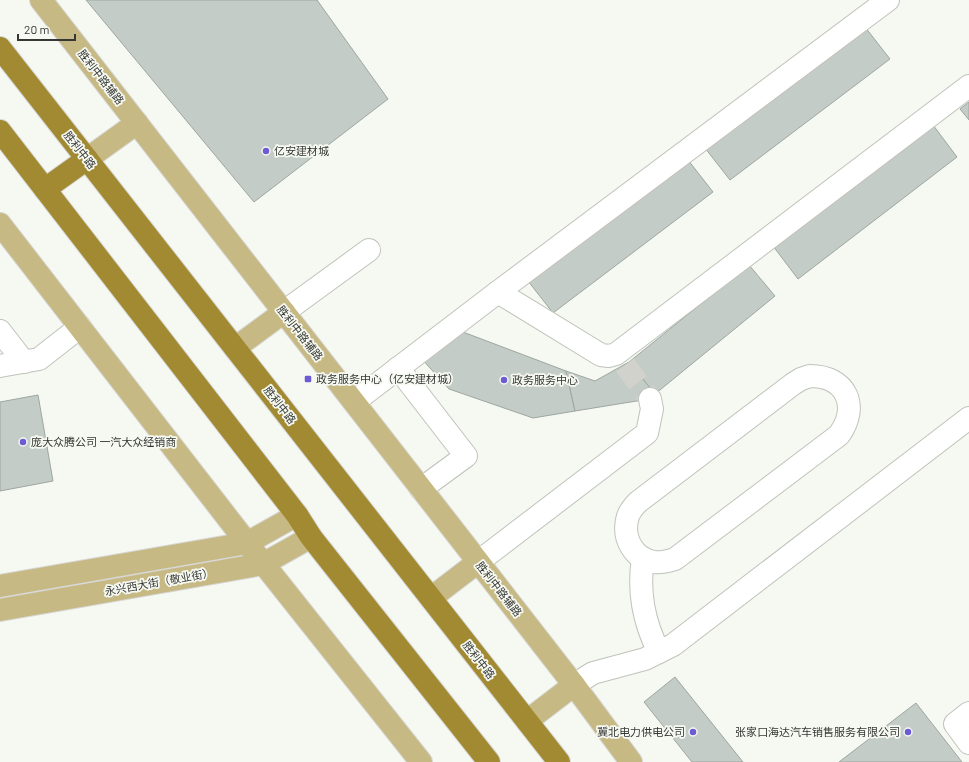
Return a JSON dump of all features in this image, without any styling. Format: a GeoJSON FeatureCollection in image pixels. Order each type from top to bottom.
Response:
{"type":"FeatureCollection","features":[{"type":"Feature","properties":{"kind":"highway","name":"胜利中路"},"geometry":{"type":"LineString","coordinates":[[0,48],[559,762]]}},
{"type":"Feature","properties":{"kind":"highway"},"geometry":{"type":"LineString","coordinates":[[0,130],[297,515],[311,536],[489,762]]}},
{"type":"Feature","properties":{"kind":"highway"},"geometry":{"type":"LineString","coordinates":[[45,189],[87,159]]}},
{"type":"Feature","properties":{"kind":"main road","name":"胜利中路辅路"},"geometry":{"type":"LineString","coordinates":[[41,0],[574,685],[631,762]]}},
{"type":"Feature","properties":{"kind":"main road"},"geometry":{"type":"LineString","coordinates":[[87,159],[137,123]]}},
{"type":"Feature","properties":{"kind":"main road"},"geometry":{"type":"LineString","coordinates":[[0,224],[263,564],[421,762]]}},
{"type":"Feature","properties":{"kind":"main road"},"geometry":{"type":"LineString","coordinates":[[235,348],[284,312]]}},
{"type":"Feature","properties":{"kind":"main road","name":"永兴西大街（敬业街）"},"geometry":{"type":"LineString","coordinates":[[0,586],[247,543],[297,515]]}},
{"type":"Feature","properties":{"kind":"main road","name":"永兴西大街（敬业街）"},"geometry":{"type":"LineString","coordinates":[[0,610],[263,564],[311,536]]}},
{"type":"Feature","properties":{"kind":"main road"},"geometry":{"type":"LineString","coordinates":[[430,598],[478,562]]}},
{"type":"Feature","properties":{"kind":"main road"},"geometry":{"type":"LineString","coordinates":[[527,721],[574,685]]}},
{"type":"Feature","properties":{"kind":"street"},"geometry":{"type":"LineString","coordinates":[[354,402],[498,292],[888,0]]}},
{"type":"Feature","properties":{"kind":"street"},"geometry":{"type":"LineString","coordinates":[[498,292],[601,355],[620,359],[969,86]]}},
{"type":"Feature","properties":{"kind":"street"},"geometry":{"type":"LineString","coordinates":[[284,312],[369,250]]}},
{"type":"Feature","properties":{"kind":"street"},"geometry":{"type":"LineString","coordinates":[[0,366],[38,359],[80,327]]}},
{"type":"Feature","properties":{"kind":"street"},"geometry":{"type":"LineString","coordinates":[[0,331],[24,362]]}},
{"type":"Feature","properties":{"kind":"street"},"geometry":{"type":"LineString","coordinates":[[398,368],[466,456],[421,489]]}},
{"type":"Feature","properties":{"kind":"street"},"geometry":{"type":"LineString","coordinates":[[810,376],[824,377],[836,383],[843,390],[847,398],[849,416],[846,425],[839,435],[675,559],[664,562],[653,562],[643,558],[634,551],[628,541],[626,530],[627,519],[632,509],[638,502],[801,379],[810,376]]}},
{"type":"Feature","properties":{"kind":"street"},"geometry":{"type":"LineString","coordinates":[[478,562],[647,433],[652,409],[650,399]]}},
{"type":"Feature","properties":{"kind":"street"},"geometry":{"type":"LineString","coordinates":[[574,685],[593,673],[645,659],[673,645],[969,418]]}},
{"type":"Feature","properties":{"kind":"street"},"geometry":{"type":"LineString","coordinates":[[643,558],[640,574],[644,611],[652,638],[659,652]]}},
{"type":"Feature","properties":{"kind":"street"},"geometry":{"type":"LineString","coordinates":[[969,713],[955,724],[969,743]]}},
{"type":"Feature","properties":{"kind":"building","name":"亿安建材城"},"geometry":{"type":"Polygon","coordinates":[[[86,0],[317,0],[388,99],[254,202],[86,0]]]}},
{"type":"Feature","properties":{"kind":"building"},"geometry":{"type":"Polygon","coordinates":[[[865,27],[890,59],[730,180],[705,148],[865,27]]]}},
{"type":"Feature","properties":{"kind":"building"},"geometry":{"type":"Polygon","coordinates":[[[969,102],[969,120],[960,109],[969,102]]]}},
{"type":"Feature","properties":{"kind":"building"},"geometry":{"type":"Polygon","coordinates":[[[933,125],[957,157],[798,279],[773,246],[933,125]]]}},
{"type":"Feature","properties":{"kind":"building"},"geometry":{"type":"Polygon","coordinates":[[[688,160],[713,192],[553,313],[528,281],[688,160]]]}},
{"type":"Feature","properties":{"kind":"building"},"geometry":{"type":"Polygon","coordinates":[[[749,265],[775,296],[655,394],[629,362],[749,265]]]}},
{"type":"Feature","properties":{"kind":"building","name":"政务服务中心"},"geometry":{"type":"Polygon","coordinates":[[[455,329],[566,371],[575,411],[533,418],[449,389],[421,358],[455,329]]]}},
{"type":"Feature","properties":{"kind":"building"},"geometry":{"type":"Polygon","coordinates":[[[629,362],[655,394],[655,398],[575,411],[566,371],[595,381],[629,362]]]}},
{"type":"Feature","properties":{"kind":"building","name":"庞大众腾公司 一汽大众经销商"},"geometry":{"type":"Polygon","coordinates":[[[38,395],[53,481],[0,491],[0,402],[38,395]]]}},
{"type":"Feature","properties":{"kind":"building","name":"冀北电力供电公司"},"geometry":{"type":"Polygon","coordinates":[[[675,677],[743,762],[692,762],[644,702],[675,677]]]}},
{"type":"Feature","properties":{"kind":"building","name":"张家口海达汽车销售服务有限公司"},"geometry":{"type":"Polygon","coordinates":[[[916,703],[962,762],[839,762],[916,703]]]}},
{"type":"Feature","properties":{"kind":"tunnel"},"geometry":{"type":"LineString","coordinates":[[625,365],[650,399]]}},
{"type":"Feature","properties":{"kind":"place","name":"亿安建材城"},"geometry":{"type":"Point","coordinates":[266,151]}},
{"type":"Feature","properties":{"kind":"place","name":"政务服务中心（亿安建材城）"},"geometry":{"type":"Point","coordinates":[308,379]}},
{"type":"Feature","properties":{"kind":"place","name":"政务服务中心"},"geometry":{"type":"Point","coordinates":[504,380]}},
{"type":"Feature","properties":{"kind":"place","name":"庞大众腾公司 一汽大众经销商"},"geometry":{"type":"Point","coordinates":[23,442]}},
{"type":"Feature","properties":{"kind":"place","name":"冀北电力供电公司"},"geometry":{"type":"Point","coordinates":[693,732]}},
{"type":"Feature","properties":{"kind":"place","name":"张家口海达汽车销售服务有限公司"},"geometry":{"type":"Point","coordinates":[908,732]}}]}
